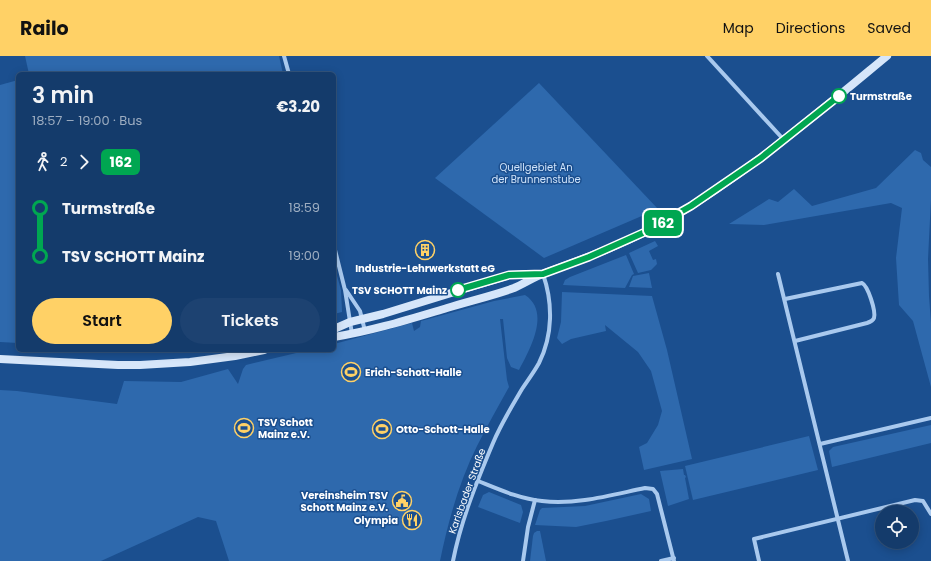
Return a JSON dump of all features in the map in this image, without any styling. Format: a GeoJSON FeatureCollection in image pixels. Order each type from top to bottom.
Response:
{"type":"FeatureCollection","features":[{"type":"Feature","properties":{"kind":"main road"},"geometry":{"type":"LineString","coordinates":[[336,338],[352,335],[513,288],[543,274],[622,243],[659,225],[761,158],[887,56]]}},
{"type":"Feature","properties":{"kind":"main road"},"geometry":{"type":"LineString","coordinates":[[336,328],[350,322],[383,314],[509,275],[543,274]]}},
{"type":"Feature","properties":{"kind":"main road"},"geometry":{"type":"LineString","coordinates":[[0,359],[140,365],[190,362],[254,352]]}},
{"type":"Feature","properties":{"kind":"street"},"geometry":{"type":"LineString","coordinates":[[284,56],[288,72]]}},
{"type":"Feature","properties":{"kind":"street"},"geometry":{"type":"LineString","coordinates":[[707,56],[785,140]]}},
{"type":"Feature","properties":{"kind":"street"},"geometry":{"type":"LineString","coordinates":[[336,254],[345,290],[352,335]]}},
{"type":"Feature","properties":{"kind":"street","name":"Karlsbader Straße"},"geometry":{"type":"LineString","coordinates":[[453,561],[459,534],[493,442],[539,362],[546,342],[549,329],[550,308],[549,296],[543,274]]}},
{"type":"Feature","properties":{"kind":"street"},"geometry":{"type":"LineString","coordinates":[[778,274],[848,561]]}},
{"type":"Feature","properties":{"kind":"street"},"geometry":{"type":"LineString","coordinates":[[785,299],[862,283],[866,285],[868,289],[874,313],[874,318],[872,321],[867,323],[795,341]]}},
{"type":"Feature","properties":{"kind":"street"},"geometry":{"type":"LineString","coordinates":[[345,290],[360,311],[365,331]]}},
{"type":"Feature","properties":{"kind":"street"},"geometry":{"type":"LineString","coordinates":[[820,444],[931,418]]}},
{"type":"Feature","properties":{"kind":"street"},"geometry":{"type":"LineString","coordinates":[[478,481],[518,496],[535,500],[562,502],[577,501],[645,488],[653,489],[657,494],[674,560],[661,561]]}},
{"type":"Feature","properties":{"kind":"street"},"geometry":{"type":"LineString","coordinates":[[523,561],[528,527],[535,500]]}},
{"type":"Feature","properties":{"kind":"street"},"geometry":{"type":"LineString","coordinates":[[759,561],[754,539],[918,500],[925,504],[931,514]]}},
{"type":"Feature","properties":{"kind":"green space"},"geometry":{"type":"Polygon","coordinates":[[[25,56],[279,56],[283,72],[29,72],[25,56]]]}},
{"type":"Feature","properties":{"kind":"green space"},"geometry":{"type":"Polygon","coordinates":[[[16,81],[16,343],[0,342],[0,85],[16,81]]]}},
{"type":"Feature","properties":{"kind":"green space","name":"Quellgebiet An der Brunnenstube"},"geometry":{"type":"Polygon","coordinates":[[[539,83],[658,209],[544,258],[435,178],[539,83]]]}},
{"type":"Feature","properties":{"kind":"green space"},"geometry":{"type":"Polygon","coordinates":[[[915,150],[921,153],[923,160],[931,167],[928,259],[931,323],[931,387],[913,321],[899,305],[896,258],[902,208],[891,203],[764,225],[729,224],[769,199],[778,202],[794,189],[812,206],[876,188],[915,150]]]}},
{"type":"Feature","properties":{"kind":"green space"},"geometry":{"type":"Polygon","coordinates":[[[655,241],[658,246],[649,251],[653,260],[656,259],[657,264],[651,270],[638,273],[629,253],[655,241]]]}},
{"type":"Feature","properties":{"kind":"green space"},"geometry":{"type":"Polygon","coordinates":[[[626,255],[634,274],[625,288],[563,285],[565,280],[570,277],[626,255]]]}},
{"type":"Feature","properties":{"kind":"green space"},"geometry":{"type":"Polygon","coordinates":[[[336,272],[341,290],[342,312],[336,314],[336,272]]]}},
{"type":"Feature","properties":{"kind":"green space"},"geometry":{"type":"Polygon","coordinates":[[[649,273],[652,288],[629,287],[633,276],[649,273]]]}},
{"type":"Feature","properties":{"kind":"green space"},"geometry":{"type":"Polygon","coordinates":[[[562,292],[652,296],[667,350],[692,459],[644,470],[639,447],[647,443],[658,425],[662,411],[651,371],[638,352],[605,325],[606,331],[571,339],[562,344],[557,338],[561,322],[562,292]]]}},
{"type":"Feature","properties":{"kind":"green space","name":"TSV Schott Mainz e.V."},"geometry":{"type":"Polygon","coordinates":[[[525,295],[533,302],[537,311],[536,331],[533,342],[519,370],[511,367],[507,358],[503,319],[500,319],[509,387],[481,439],[459,488],[450,517],[440,561],[229,561],[216,521],[198,517],[101,561],[0,561],[0,390],[117,404],[124,381],[181,382],[228,369],[238,384],[243,369],[246,365],[301,352],[336,352],[336,343],[412,323],[414,331],[420,327],[421,321],[494,301],[525,295]]]}},
{"type":"Feature","properties":{"kind":"green space"},"geometry":{"type":"Polygon","coordinates":[[[931,425],[931,443],[832,467],[829,451],[833,447],[931,425]]]}},
{"type":"Feature","properties":{"kind":"green space"},"geometry":{"type":"Polygon","coordinates":[[[809,436],[818,470],[693,500],[685,466],[809,436]]]}},
{"type":"Feature","properties":{"kind":"green space"},"geometry":{"type":"Polygon","coordinates":[[[683,469],[686,477],[689,499],[668,506],[660,471],[683,469]]]}},
{"type":"Feature","properties":{"kind":"green space"},"geometry":{"type":"Polygon","coordinates":[[[489,492],[521,505],[523,512],[520,523],[478,507],[483,495],[489,492]]]}},
{"type":"Feature","properties":{"kind":"green space"},"geometry":{"type":"Polygon","coordinates":[[[641,494],[649,499],[651,511],[576,527],[535,525],[542,508],[585,506],[641,494]]]}},
{"type":"Feature","properties":{"kind":"green space"},"geometry":{"type":"Polygon","coordinates":[[[537,531],[540,531],[546,561],[530,561],[533,536],[537,531]]]}},
{"type":"Feature","properties":{"kind":"bus line","name":"162"},"geometry":{"type":"LineString","coordinates":[[458,290],[509,275],[543,274],[589,257],[645,232],[691,206],[771,151],[839,96]]}},
{"type":"Feature","properties":{"kind":"place","name":"Turmstraße"},"geometry":{"type":"Point","coordinates":[839,96]}},
{"type":"Feature","properties":{"kind":"place","name":"Industrie-Lehrwerkstatt eG"},"geometry":{"type":"Point","coordinates":[425,250]}},
{"type":"Feature","properties":{"kind":"place","name":"TSV SCHOTT Mainz"},"geometry":{"type":"Point","coordinates":[458,290]}},
{"type":"Feature","properties":{"kind":"place","name":"Erich-Schott-Halle"},"geometry":{"type":"Point","coordinates":[351,372]}},
{"type":"Feature","properties":{"kind":"place","name":"TSV Schott Mainz e.V."},"geometry":{"type":"Point","coordinates":[244,428]}},
{"type":"Feature","properties":{"kind":"place","name":"Otto-Schott-Halle"},"geometry":{"type":"Point","coordinates":[382,429]}},
{"type":"Feature","properties":{"kind":"place","name":"Vereinsheim TSV Schott Mainz e.V."},"geometry":{"type":"Point","coordinates":[402,501]}},
{"type":"Feature","properties":{"kind":"place","name":"Olympia"},"geometry":{"type":"Point","coordinates":[412,520]}}]}
